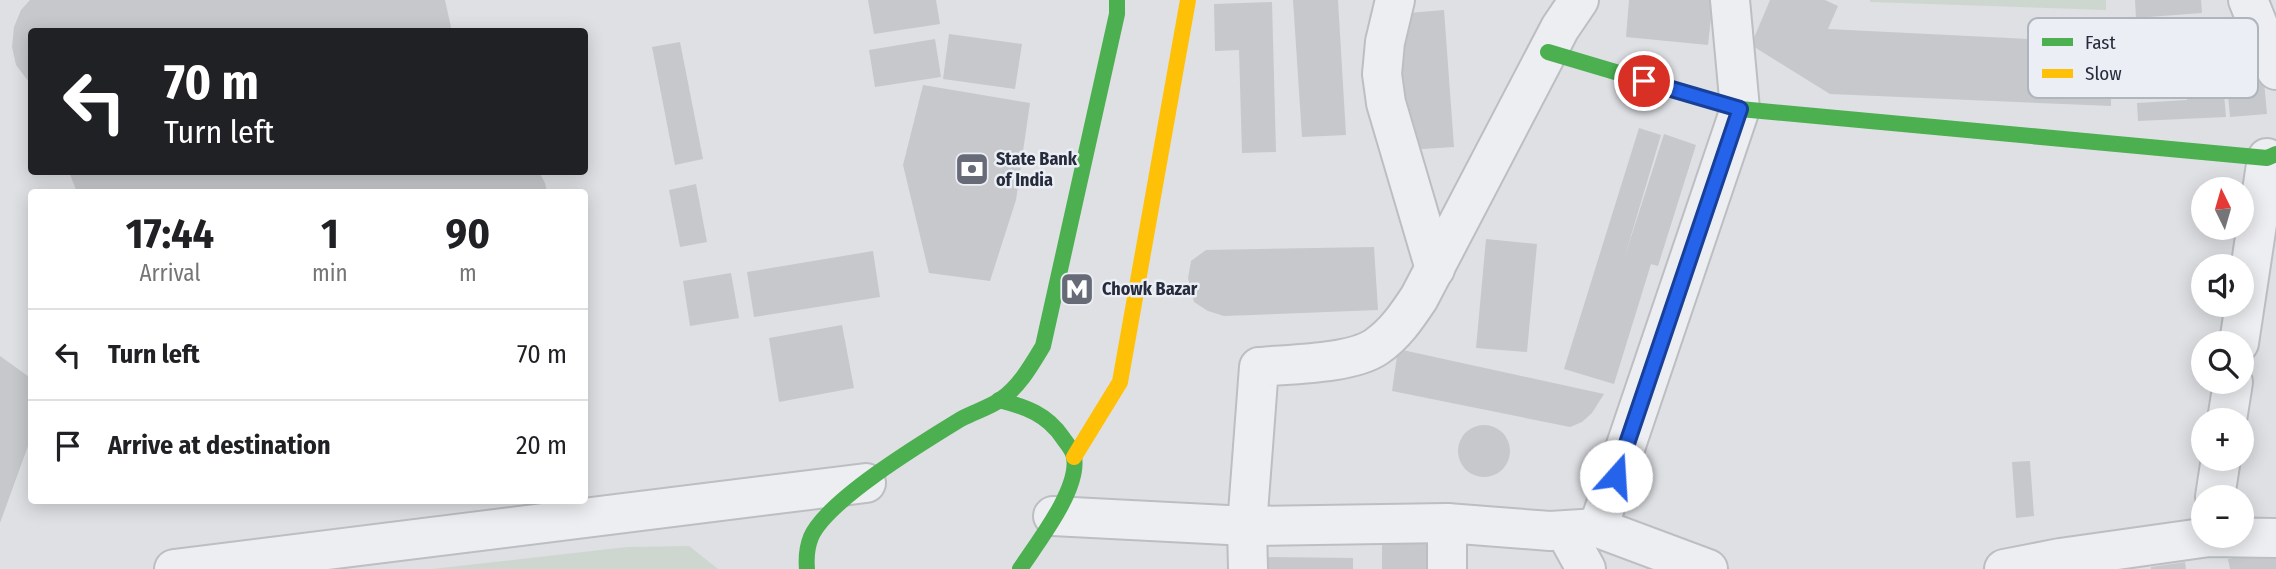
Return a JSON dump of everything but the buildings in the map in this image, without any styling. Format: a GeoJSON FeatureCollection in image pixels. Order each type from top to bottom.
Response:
{"type":"FeatureCollection","features":[{"type":"Feature","properties":{"kind":"main road"},"geometry":{"type":"LineString","coordinates":[[807,569],[806,557],[813,534],[852,494],[958,421],[999,400],[1025,375],[1043,346],[1117,14],[1117,0]]}},
{"type":"Feature","properties":{"kind":"main road"},"geometry":{"type":"LineString","coordinates":[[1020,569],[1054,516],[1070,483],[1074,457],[1120,382],[1188,0]]}},
{"type":"Feature","properties":{"kind":"main road"},"geometry":{"type":"LineString","coordinates":[[1548,52],[1740,109],[2272,156]]}},
{"type":"Feature","properties":{"kind":"main road"},"geometry":{"type":"LineString","coordinates":[[999,400],[1028,408],[1053,421],[1074,457]]}},
{"type":"Feature","properties":{"kind":"street"},"geometry":{"type":"LineString","coordinates":[[1395,0],[1385,42],[1383,84],[1386,103],[1435,269]]}},
{"type":"Feature","properties":{"kind":"street"},"geometry":{"type":"LineString","coordinates":[[1248,569],[1247,526],[1259,367],[1348,358],[1375,348],[1398,328],[1419,298],[1560,29],[1579,0]]}},
{"type":"Feature","properties":{"kind":"street"},"geometry":{"type":"LineString","coordinates":[[1555,569],[1740,109],[1730,0]]}},
{"type":"Feature","properties":{"kind":"street"},"geometry":{"type":"LineString","coordinates":[[2248,0],[2255,18]]}},
{"type":"Feature","properties":{"kind":"street"},"geometry":{"type":"LineString","coordinates":[[2258,25],[2276,70]]}},
{"type":"Feature","properties":{"kind":"street"},"geometry":{"type":"LineString","coordinates":[[2241,331],[2272,156]]}},
{"type":"Feature","properties":{"kind":"street"},"geometry":{"type":"LineString","coordinates":[[174,569],[852,494]]}},
{"type":"Feature","properties":{"kind":"street"},"geometry":{"type":"LineString","coordinates":[[299,569],[529,540],[852,494]]}},
{"type":"Feature","properties":{"kind":"street"},"geometry":{"type":"LineString","coordinates":[[1054,516],[1247,526],[1447,523],[1571,530],[1708,569]]}},
{"type":"Feature","properties":{"kind":"street"},"geometry":{"type":"LineString","coordinates":[[1447,523],[1447,569]]}},
{"type":"Feature","properties":{"kind":"street"},"geometry":{"type":"LineString","coordinates":[[1571,530],[1586,569]]}},
{"type":"Feature","properties":{"kind":"street"},"geometry":{"type":"LineString","coordinates":[[2254,537],[2276,538]]}},
{"type":"Feature","properties":{"kind":"street"},"geometry":{"type":"LineString","coordinates":[[2004,569],[2061,564],[2191,539]]}},
{"type":"Feature","properties":{"kind":"shaded area"},"geometry":{"type":"Polygon","coordinates":[[[2106,0],[2106,10],[1870,2],[2106,0]]]}},
{"type":"Feature","properties":{"kind":"shaded area"},"geometry":{"type":"Polygon","coordinates":[[[689,546],[718,569],[432,569],[627,547],[689,546]]]}},
{"type":"Feature","properties":{"kind":"traffic: fast"},"geometry":{"type":"LineString","coordinates":[[807,569],[811,537],[836,506],[902,456],[961,419],[1007,395],[1024,376],[1043,346],[1117,14],[1117,0]]}},
{"type":"Feature","properties":{"kind":"traffic: fast"},"geometry":{"type":"LineString","coordinates":[[1548,52],[1740,109],[2267,158],[2276,154]]}},
{"type":"Feature","properties":{"kind":"traffic: fast"},"geometry":{"type":"LineString","coordinates":[[999,400],[1043,417],[1057,430],[1074,457],[1074,470],[1064,500],[1020,569]]}},
{"type":"Feature","properties":{"kind":"traffic: slow"},"geometry":{"type":"LineString","coordinates":[[1074,457],[1120,382],[1188,0]]}},
{"type":"Feature","properties":{"kind":"place","name":"State Bank of India"},"geometry":{"type":"Point","coordinates":[972,169]}},
{"type":"Feature","properties":{"kind":"place","name":"Chowk Bazar"},"geometry":{"type":"Point","coordinates":[1077,289]}},
{"type":"Feature","properties":{"kind":"route"},"geometry":{"type":"LineString","coordinates":[[1616,476],[1740,109],[1644,81]]}}]}
